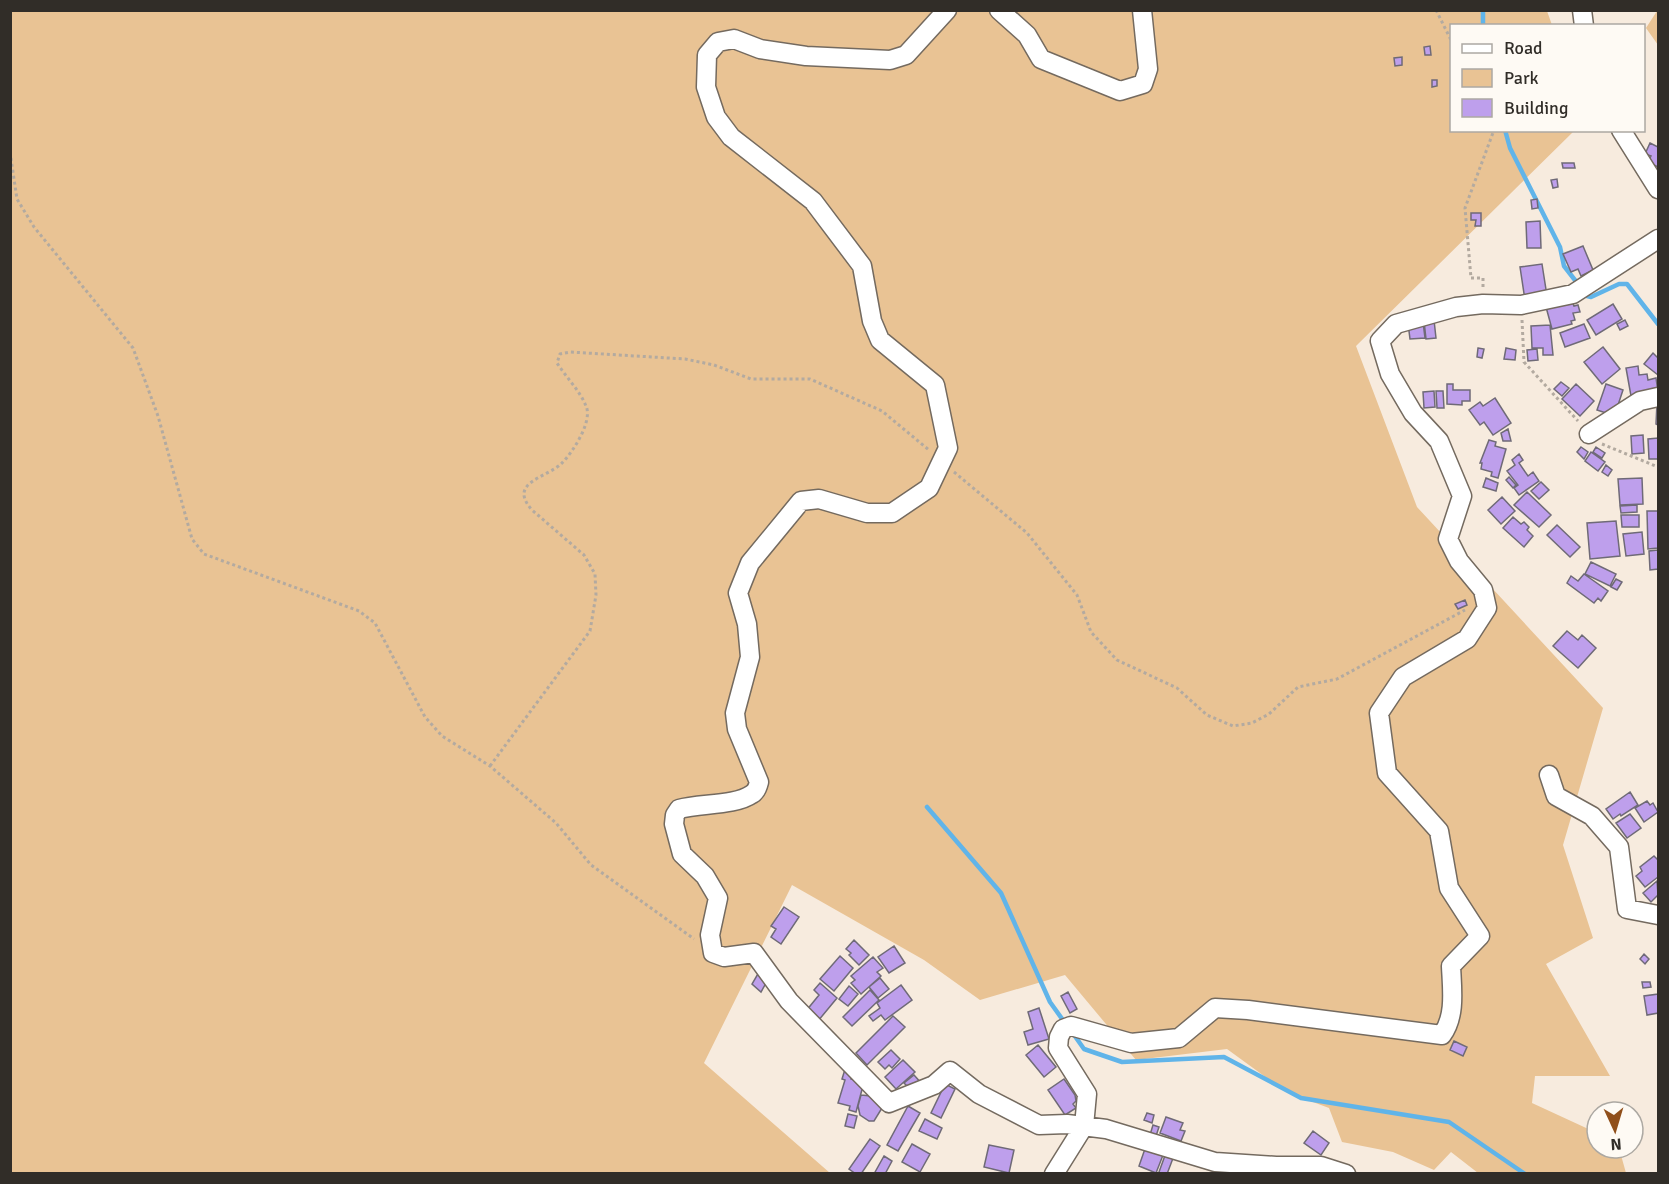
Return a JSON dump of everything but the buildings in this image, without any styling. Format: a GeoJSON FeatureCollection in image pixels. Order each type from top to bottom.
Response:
{"type":"FeatureCollection","features":[{"type":"Feature","properties":{"kind":"street"},"geometry":{"type":"LineString","coordinates":[[947,10],[906,55],[890,60],[806,56],[760,48],[734,39],[718,42],[707,55],[706,87],[716,117],[731,137],[813,201],[862,266],[872,321],[880,340],[935,385],[948,448],[929,488],[892,513],[867,513],[819,499],[801,501],[750,563],[738,593],[747,624],[750,657],[735,713],[737,729],[759,782],[752,794],[728,802],[679,809],[674,824],[682,854],[705,876],[717,898],[710,935],[713,952],[724,957],[754,953],[789,1001],[889,1103],[934,1085],[950,1071],[979,1094],[1039,1125],[1106,1129],[1215,1162],[1321,1166],[1346,1173]]}},
{"type":"Feature","properties":{"kind":"street"},"geometry":{"type":"LineString","coordinates":[[999,10],[1027,35],[1041,58],[1120,91],[1143,84],[1148,69],[1142,10]]}},
{"type":"Feature","properties":{"kind":"street"},"geometry":{"type":"LineString","coordinates":[[1623,132],[1659,189]]}},
{"type":"Feature","properties":{"kind":"street"},"geometry":{"type":"LineString","coordinates":[[1053,1173],[1084,1126],[1087,1094],[1058,1048],[1059,1037],[1063,1029],[1071,1026],[1131,1043],[1179,1038],[1215,1008],[1223,1008],[1442,1035],[1448,1026],[1453,996],[1451,966],[1480,936],[1449,888],[1439,831],[1387,773],[1379,713],[1403,677],[1467,639],[1487,609],[1483,590],[1460,561],[1448,539],[1462,496],[1439,441],[1413,413],[1390,374],[1380,341],[1396,324],[1456,307],[1482,304],[1521,305],[1573,294],[1659,239]]}},
{"type":"Feature","properties":{"kind":"street"},"geometry":{"type":"LineString","coordinates":[[1589,434],[1640,401],[1659,397]]}},
{"type":"Feature","properties":{"kind":"street"},"geometry":{"type":"LineString","coordinates":[[1549,775],[1556,796],[1592,816],[1618,847],[1627,909],[1659,915]]}},
{"type":"Feature","properties":{"kind":"street"},"geometry":{"type":"LineString","coordinates":[[1216,1173],[1242,1163]]}},
{"type":"Feature","properties":{"kind":"path"},"geometry":{"type":"LineString","coordinates":[[1436,10],[1450,38]]}},
{"type":"Feature","properties":{"kind":"path"},"geometry":{"type":"LineString","coordinates":[[1482,304],[1483,278],[1471,278],[1465,208],[1493,132]]}},
{"type":"Feature","properties":{"kind":"path"},"geometry":{"type":"LineString","coordinates":[[10,152],[17,198],[34,227],[133,348],[158,416],[192,539],[204,555],[359,611],[375,622],[426,717],[442,736],[490,766],[556,823],[591,865],[713,952]]}},
{"type":"Feature","properties":{"kind":"path"},"geometry":{"type":"LineString","coordinates":[[1521,305],[1524,362],[1589,434],[1605,447],[1659,467]]}},
{"type":"Feature","properties":{"kind":"path"},"geometry":{"type":"LineString","coordinates":[[490,766],[590,631],[596,595],[595,574],[584,555],[532,510],[525,502],[524,493],[528,483],[561,463],[586,427],[587,407],[557,363],[560,354],[570,352],[685,359],[714,365],[751,379],[810,379],[882,411],[1027,533],[1077,595],[1090,632],[1117,660],[1177,688],[1207,715],[1233,726],[1252,723],[1269,714],[1298,687],[1337,679],[1472,606],[1474,629]]}},
{"type":"Feature","properties":{"kind":"green space"},"geometry":{"type":"Polygon","coordinates":[[[10,11],[1547,11],[1552,24],[1450,24],[1450,132],[1573,132],[1356,346],[1417,507],[1603,708],[1563,845],[1593,938],[1546,964],[1610,1076],[1535,1076],[1532,1103],[1585,1127],[1585,1160],[1622,1160],[1626,1173],[1478,1173],[1451,1152],[1434,1170],[1393,1152],[1342,1142],[1329,1108],[1286,1092],[1227,1049],[1136,1060],[1065,975],[980,1000],[924,960],[792,885],[704,1063],[830,1173],[11,1173],[10,11]]]}},
{"type":"Feature","properties":{"kind":"green space"},"geometry":{"type":"Polygon","coordinates":[[[1658,11],[1658,45],[1646,28],[1658,11]]]}},
{"type":"Feature","properties":{"kind":"waterway"},"geometry":{"type":"LineString","coordinates":[[1483,10],[1483,24]]}},
{"type":"Feature","properties":{"kind":"waterway"},"geometry":{"type":"LineString","coordinates":[[1506,132],[1510,148],[1560,247],[1564,266],[1578,284]]}},
{"type":"Feature","properties":{"kind":"waterway"},"geometry":{"type":"LineString","coordinates":[[1583,291],[1591,297],[1619,284],[1627,284],[1658,324]]}},
{"type":"Feature","properties":{"kind":"waterway"},"geometry":{"type":"LineString","coordinates":[[927,807],[1001,893],[1050,1002],[1065,1023]]}},
{"type":"Feature","properties":{"kind":"waterway"},"geometry":{"type":"LineString","coordinates":[[1072,1032],[1084,1049],[1122,1062],[1224,1057],[1301,1098],[1449,1122],[1525,1174]]}}]}
